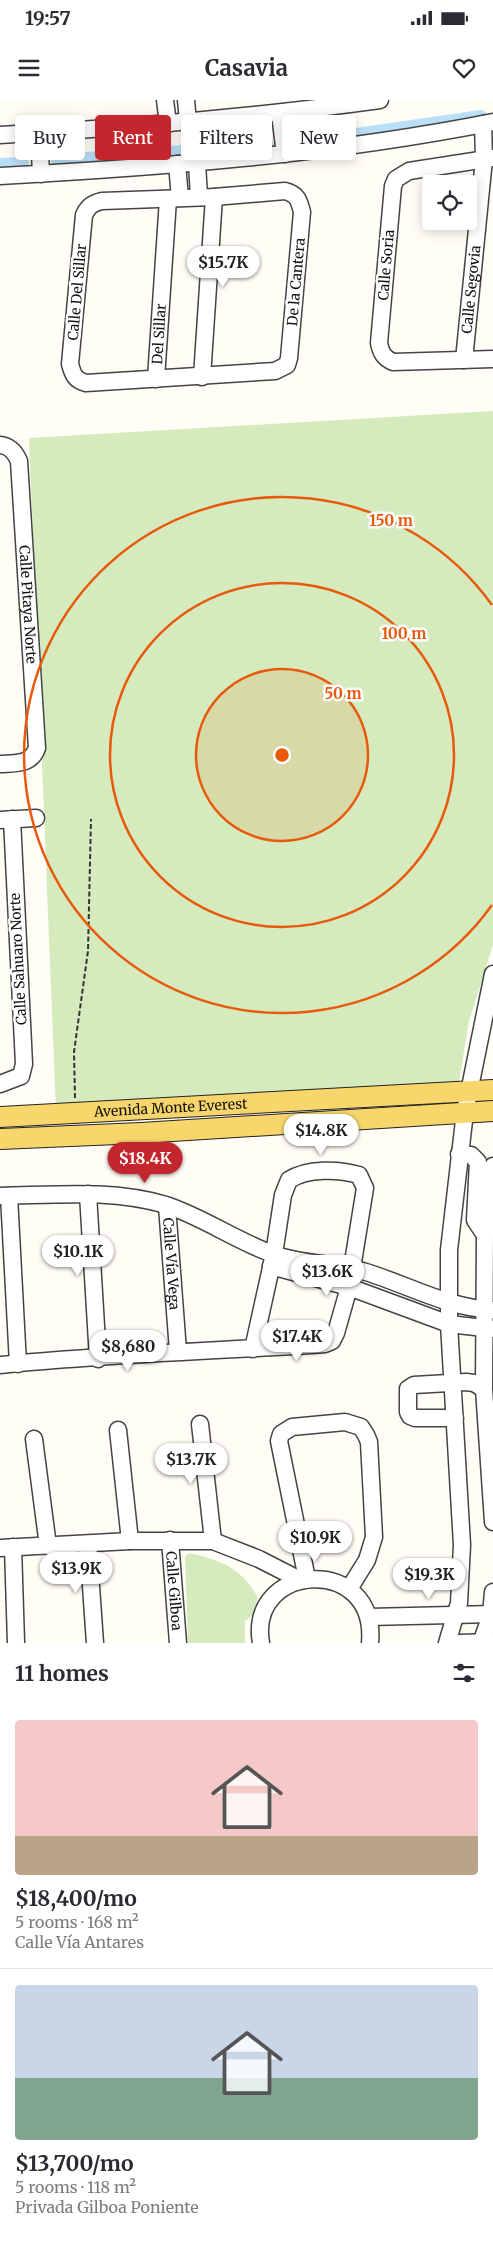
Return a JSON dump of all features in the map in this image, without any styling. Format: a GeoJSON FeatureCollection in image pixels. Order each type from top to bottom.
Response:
{"type":"FeatureCollection","features":[{"type":"Feature","properties":{"kind":"main road","name":"Avenida Monte Everest"},"geometry":{"type":"LineString","coordinates":[[0,1118],[493,1090]]}},
{"type":"Feature","properties":{"kind":"main road","name":"Avenida Monte Everest"},"geometry":{"type":"LineString","coordinates":[[0,1139],[141,1133],[493,1111]]}},
{"type":"Feature","properties":{"kind":"street"},"geometry":{"type":"LineString","coordinates":[[165,100],[167,115]]}},
{"type":"Feature","properties":{"kind":"street"},"geometry":{"type":"LineString","coordinates":[[186,100],[187,115]]}},
{"type":"Feature","properties":{"kind":"street"},"geometry":{"type":"LineString","coordinates":[[268,115],[380,100]]}},
{"type":"Feature","properties":{"kind":"street"},"geometry":{"type":"LineString","coordinates":[[280,114],[282,130]]}},
{"type":"Feature","properties":{"kind":"street"},"geometry":{"type":"LineString","coordinates":[[356,144],[488,123]]}},
{"type":"Feature","properties":{"kind":"street","name":"Calle Segovia"},"geometry":{"type":"LineString","coordinates":[[464,360],[488,158],[488,123]]}},
{"type":"Feature","properties":{"kind":"street"},"geometry":{"type":"LineString","coordinates":[[0,135],[15,134]]}},
{"type":"Feature","properties":{"kind":"street"},"geometry":{"type":"LineString","coordinates":[[0,176],[197,163],[282,154]]}},
{"type":"Feature","properties":{"kind":"street","name":"Calle Soria"},"geometry":{"type":"LineString","coordinates":[[464,360],[393,362],[386,359],[381,352],[379,343],[393,186],[396,179],[409,171],[488,158]]}},
{"type":"Feature","properties":{"kind":"street"},"geometry":{"type":"LineString","coordinates":[[40,160],[41,174]]}},
{"type":"Feature","properties":{"kind":"street"},"geometry":{"type":"LineString","coordinates":[[197,163],[206,197],[202,377]]}},
{"type":"Feature","properties":{"kind":"street","name":"Del Sillar"},"geometry":{"type":"LineString","coordinates":[[156,379],[177,164]]}},
{"type":"Feature","properties":{"kind":"street","name":"Calle Del Sillar"},"geometry":{"type":"LineString","coordinates":[[282,369],[202,377],[86,383],[77,380],[72,373],[70,364],[84,215],[87,208],[93,203],[102,201],[206,197],[285,190],[294,194]]}},
{"type":"Feature","properties":{"kind":"street","name":"De la Cantera"},"geometry":{"type":"LineString","coordinates":[[282,369],[287,365],[289,358],[302,212],[300,201],[294,194]]}},
{"type":"Feature","properties":{"kind":"street"},"geometry":{"type":"LineString","coordinates":[[464,360],[493,358]]}},
{"type":"Feature","properties":{"kind":"street","name":"Calle Pitaya Norte"},"geometry":{"type":"LineString","coordinates":[[0,764],[29,761],[37,748],[19,461],[16,453],[5,447]]}},
{"type":"Feature","properties":{"kind":"street"},"geometry":{"type":"LineString","coordinates":[[6,820],[36,818]]}},
{"type":"Feature","properties":{"kind":"street","name":"Calle Sahuaro Norte"},"geometry":{"type":"LineString","coordinates":[[0,1084],[21,1076],[24,1064],[6,820]]}},
{"type":"Feature","properties":{"kind":"street"},"geometry":{"type":"LineString","coordinates":[[447,1643],[456,1616],[462,1545],[449,1324],[448,1250],[465,1112],[493,974]]}},
{"type":"Feature","properties":{"kind":"street"},"geometry":{"type":"LineString","coordinates":[[459,1154],[471,1155],[478,1162],[475,1220],[485,1235]]}},
{"type":"Feature","properties":{"kind":"street"},"geometry":{"type":"LineString","coordinates":[[493,1166],[485,1235],[489,1310],[484,1389],[493,1521]]}},
{"type":"Feature","properties":{"kind":"street"},"geometry":{"type":"LineString","coordinates":[[0,1366],[178,1351],[253,1349],[325,1344],[332,1340],[336,1333],[349,1287],[365,1188],[359,1175],[342,1171],[306,1173],[289,1180],[283,1195],[273,1260],[253,1349]]}},
{"type":"Feature","properties":{"kind":"street"},"geometry":{"type":"LineString","coordinates":[[88,1194],[98,1359]]}},
{"type":"Feature","properties":{"kind":"street"},"geometry":{"type":"LineString","coordinates":[[18,1364],[5,1196],[88,1194],[128,1196],[167,1206],[273,1260],[449,1324],[488,1329]]}},
{"type":"Feature","properties":{"kind":"street","name":"Calle Vía Vega"},"geometry":{"type":"LineString","coordinates":[[167,1206],[178,1351]]}},
{"type":"Feature","properties":{"kind":"street"},"geometry":{"type":"LineString","coordinates":[[273,1260],[352,1269],[449,1301],[489,1310]]}},
{"type":"Feature","properties":{"kind":"street"},"geometry":{"type":"LineString","coordinates":[[455,1418],[415,1418],[410,1416],[408,1412],[408,1389],[410,1387],[474,1383],[484,1389]]}},
{"type":"Feature","properties":{"kind":"street"},"geometry":{"type":"LineString","coordinates":[[304,1579],[278,1441],[281,1434],[292,1427],[345,1422],[361,1427],[368,1442],[374,1537],[367,1560],[349,1589]]}},
{"type":"Feature","properties":{"kind":"street"},"geometry":{"type":"LineString","coordinates":[[200,1424],[213,1541]]}},
{"type":"Feature","properties":{"kind":"street"},"geometry":{"type":"LineString","coordinates":[[118,1430],[130,1541]]}},
{"type":"Feature","properties":{"kind":"street"},"geometry":{"type":"LineString","coordinates":[[34,1439],[48,1546]]}},
{"type":"Feature","properties":{"kind":"street","name":"Calle Gilboa"},"geometry":{"type":"LineString","coordinates":[[170,1540],[178,1643]]}},
{"type":"Feature","properties":{"kind":"street"},"geometry":{"type":"LineString","coordinates":[[16,1643],[7,1548],[130,1541],[213,1541],[259,1558],[304,1579]]}},
{"type":"Feature","properties":{"kind":"street"},"geometry":{"type":"LineString","coordinates":[[88,1544],[95,1643]]}},
{"type":"Feature","properties":{"kind":"street"},"geometry":{"type":"LineString","coordinates":[[261,1643],[262,1616],[271,1600],[284,1588],[304,1579],[322,1578],[336,1582],[349,1589],[361,1602],[369,1617],[370,1643]]}},
{"type":"Feature","properties":{"kind":"street"},"geometry":{"type":"LineString","coordinates":[[459,1643],[485,1642],[492,1614],[493,1592]]}},
{"type":"Feature","properties":{"kind":"street"},"geometry":{"type":"LineString","coordinates":[[369,1617],[492,1614]]}},
{"type":"Feature","properties":{"kind":"path"},"geometry":{"type":"LineString","coordinates":[[75,1114],[74,1052],[88,951],[91,819]]}},
{"type":"Feature","properties":{"kind":"green space"},"geometry":{"type":"Polygon","coordinates":[[[493,411],[493,945],[469,1021],[458,1088],[56,1112],[29,438],[493,411]]]}},
{"type":"Feature","properties":{"kind":"green space"},"geometry":{"type":"Polygon","coordinates":[[[189,1553],[221,1562],[230,1567],[238,1572],[252,1588],[258,1598],[253,1615],[245,1621],[245,1643],[188,1643],[185,1557],[189,1553]]]}},
{"type":"Feature","properties":{"kind":"waterway"},"geometry":{"type":"LineString","coordinates":[[356,134],[481,116]]}},
{"type":"Feature","properties":{"kind":"waterway"},"geometry":{"type":"LineString","coordinates":[[85,158],[181,151]]}},
{"type":"Feature","properties":{"kind":"waterway"},"geometry":{"type":"LineString","coordinates":[[0,164],[23,163]]}}]}
